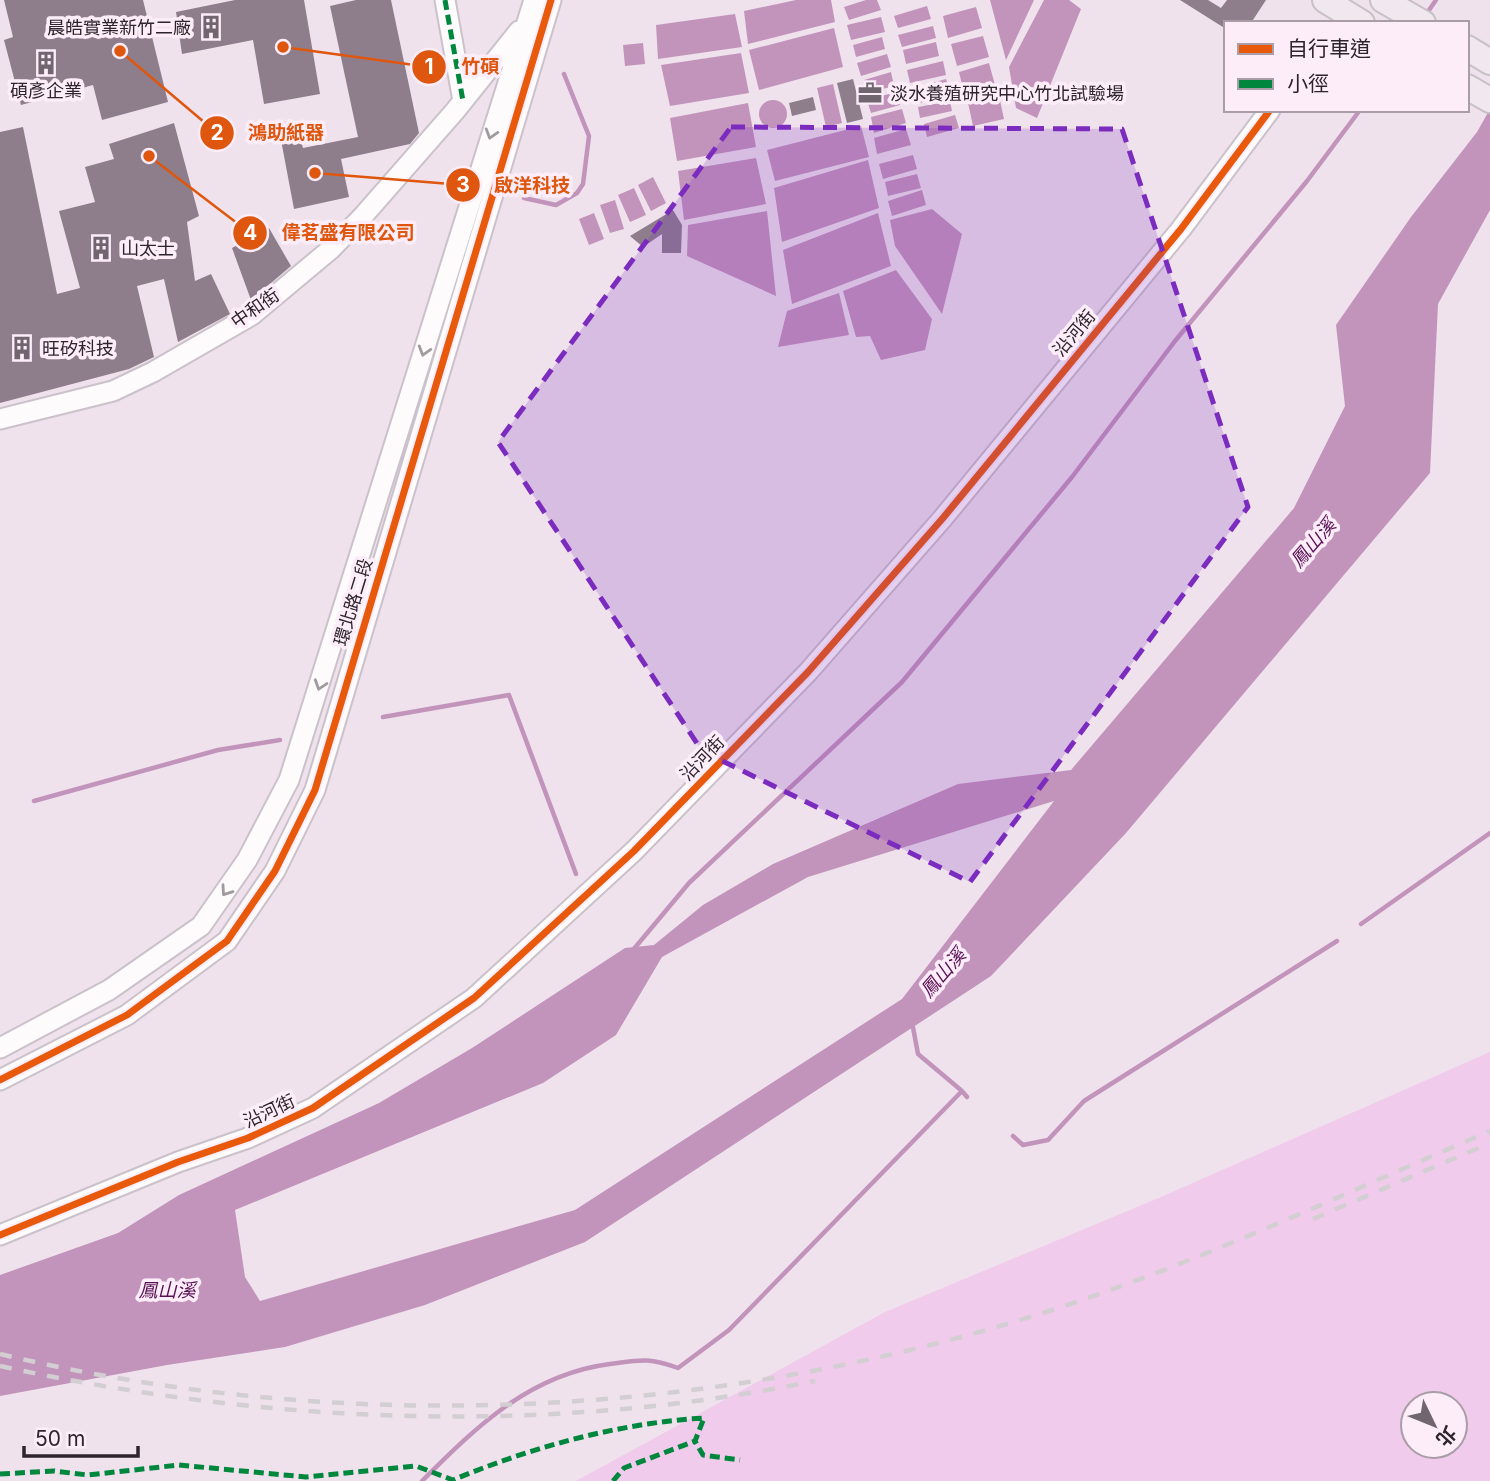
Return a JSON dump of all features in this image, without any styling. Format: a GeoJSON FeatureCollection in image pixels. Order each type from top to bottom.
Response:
{"type":"FeatureCollection","features":[{"type":"Feature","properties":{"kind":"main road"},"geometry":{"type":"LineString","coordinates":[[1384,0],[1420,21]]}},
{"type":"Feature","properties":{"kind":"main road"},"geometry":{"type":"LineString","coordinates":[[1469,49],[1490,62]]}},
{"type":"Feature","properties":{"kind":"main road"},"geometry":{"type":"LineString","coordinates":[[1469,88],[1490,100]]}},
{"type":"Feature","properties":{"kind":"street"},"geometry":{"type":"LineString","coordinates":[[445,0],[459,106],[476,102],[500,104],[522,93],[509,78],[486,72]]}},
{"type":"Feature","properties":{"kind":"street","name":"環北路二段"},"geometry":{"type":"LineString","coordinates":[[0,1048],[109,990],[201,926],[247,860],[289,780],[534,0]]}},
{"type":"Feature","properties":{"kind":"street","name":"環北路二段"},"geometry":{"type":"LineString","coordinates":[[0,1080],[127,1014],[227,941],[275,871],[315,790],[551,0]]}},
{"type":"Feature","properties":{"kind":"street","name":"中和街"},"geometry":{"type":"LineString","coordinates":[[0,419],[113,391],[153,372],[251,315],[331,249],[459,106],[526,22]]}},
{"type":"Feature","properties":{"kind":"street","name":"沿河街"},"geometry":{"type":"LineString","coordinates":[[0,1235],[178,1162],[248,1138],[313,1108],[474,998],[634,850],[808,672],[943,518],[1181,229],[1269,112]]}},
{"type":"Feature","properties":{"kind":"highlighted area"},"geometry":{"type":"Polygon","coordinates":[[[731,127],[1122,129],[1248,507],[970,882],[702,751],[498,442],[731,127]]]}},
{"type":"Feature","properties":{"kind":"shaded area"},"geometry":{"type":"Polygon","coordinates":[[[1490,1052],[1490,1481],[576,1481],[885,1312],[1161,1197],[1490,1052]]]}},
{"type":"Feature","properties":{"kind":"water"},"geometry":{"type":"Polygon","coordinates":[[[796,0],[831,0],[835,22],[748,44],[744,11],[796,0]]]}},
{"type":"Feature","properties":{"kind":"water"},"geometry":{"type":"Polygon","coordinates":[[[866,0],[877,0],[881,10],[849,20],[844,7],[866,0]]]}},
{"type":"Feature","properties":{"kind":"water"},"geometry":{"type":"Polygon","coordinates":[[[990,0],[1034,0],[1006,60],[990,0]]]}},
{"type":"Feature","properties":{"kind":"water"},"geometry":{"type":"Polygon","coordinates":[[[1044,0],[1069,0],[1081,9],[1037,118],[1016,108],[1009,67],[1044,0]]]}},
{"type":"Feature","properties":{"kind":"water"},"geometry":{"type":"Polygon","coordinates":[[[927,6],[931,19],[898,28],[894,16],[927,6]]]}},
{"type":"Feature","properties":{"kind":"water"},"geometry":{"type":"Polygon","coordinates":[[[976,7],[982,28],[948,38],[943,16],[976,7]]]}},
{"type":"Feature","properties":{"kind":"water"},"geometry":{"type":"Polygon","coordinates":[[[735,14],[742,47],[658,59],[656,25],[735,14]]]}},
{"type":"Feature","properties":{"kind":"water"},"geometry":{"type":"Polygon","coordinates":[[[881,17],[885,32],[851,40],[847,25],[881,17]]]}},
{"type":"Feature","properties":{"kind":"water"},"geometry":{"type":"Polygon","coordinates":[[[933,26],[936,38],[902,47],[898,35],[933,26]]]}},
{"type":"Feature","properties":{"kind":"water"},"geometry":{"type":"Polygon","coordinates":[[[834,28],[843,67],[759,90],[749,50],[834,28]]]}},
{"type":"Feature","properties":{"kind":"water"},"geometry":{"type":"Polygon","coordinates":[[[983,36],[989,57],[957,66],[951,44],[983,36]]]}},
{"type":"Feature","properties":{"kind":"water"},"geometry":{"type":"Polygon","coordinates":[[[882,37],[885,49],[856,57],[853,45],[882,37]]]}},
{"type":"Feature","properties":{"kind":"water"},"geometry":{"type":"Polygon","coordinates":[[[936,42],[939,56],[906,64],[903,50],[936,42]]]}},
{"type":"Feature","properties":{"kind":"water"},"geometry":{"type":"Polygon","coordinates":[[[643,43],[645,64],[625,66],[623,45],[643,43]]]}},
{"type":"Feature","properties":{"kind":"water"},"geometry":{"type":"Polygon","coordinates":[[[741,53],[749,93],[670,106],[661,65],[741,53]]]}},
{"type":"Feature","properties":{"kind":"water"},"geometry":{"type":"Polygon","coordinates":[[[887,54],[891,67],[861,76],[857,63],[887,54]]]}},
{"type":"Feature","properties":{"kind":"water"},"geometry":{"type":"Polygon","coordinates":[[[943,61],[946,75],[910,83],[907,70],[943,61]]]}},
{"type":"Feature","properties":{"kind":"water"},"geometry":{"type":"Polygon","coordinates":[[[989,63],[995,85],[964,93],[959,72],[989,63]]]}},
{"type":"Feature","properties":{"kind":"water"},"geometry":{"type":"Polygon","coordinates":[[[891,72],[894,86],[867,93],[864,80],[891,72]]]}},
{"type":"Feature","properties":{"kind":"water"},"geometry":{"type":"Polygon","coordinates":[[[946,79],[951,95],[915,104],[911,89],[946,79]]]}},
{"type":"Feature","properties":{"kind":"water"},"geometry":{"type":"Polygon","coordinates":[[[833,84],[842,123],[826,127],[817,88],[833,84]]]}},
{"type":"Feature","properties":{"kind":"water"},"geometry":{"type":"Polygon","coordinates":[[[998,91],[1004,119],[973,126],[967,98],[998,91]]]}},
{"type":"Feature","properties":{"kind":"water"},"geometry":{"type":"Polygon","coordinates":[[[896,92],[900,105],[871,113],[867,100],[896,92]]]}},
{"type":"Feature","properties":{"kind":"water"},"geometry":{"type":"Polygon","coordinates":[[[773,100],[783,104],[787,114],[783,124],[773,128],[763,124],[759,114],[763,104],[773,100]]]}},
{"type":"Feature","properties":{"kind":"water"},"geometry":{"type":"Polygon","coordinates":[[[950,101],[952,111],[920,118],[918,107],[950,101]]]}},
{"type":"Feature","properties":{"kind":"water"},"geometry":{"type":"Polygon","coordinates":[[[748,103],[756,147],[677,161],[670,118],[748,103]]]}},
{"type":"Feature","properties":{"kind":"water"},"geometry":{"type":"Polygon","coordinates":[[[902,109],[906,123],[874,133],[871,117],[902,109]]]}},
{"type":"Feature","properties":{"kind":"water","name":"鳳山溪"},"geometry":{"type":"Polygon","coordinates":[[[1490,109],[1490,210],[1438,304],[1430,473],[1126,833],[991,976],[585,1242],[425,1305],[285,1347],[167,1365],[0,1396],[0,1275],[118,1233],[179,1195],[379,1103],[472,1048],[625,948],[654,945],[703,905],[773,864],[958,784],[1071,770],[1294,508],[1345,406],[1336,325],[1411,217],[1477,132],[1490,109]],[[1054,801],[808,877],[662,957],[616,1035],[543,1083],[235,1210],[245,1277],[260,1301],[575,1210],[902,999],[1054,801]]]}},
{"type":"Feature","properties":{"kind":"water"},"geometry":{"type":"Polygon","coordinates":[[[955,115],[959,128],[927,137],[924,124],[955,115]]]}},
{"type":"Feature","properties":{"kind":"water"},"geometry":{"type":"Polygon","coordinates":[[[861,126],[869,157],[775,181],[767,150],[861,126]]]}},
{"type":"Feature","properties":{"kind":"water"},"geometry":{"type":"Polygon","coordinates":[[[906,129],[911,145],[877,154],[874,138],[906,129]]]}},
{"type":"Feature","properties":{"kind":"water"},"geometry":{"type":"Polygon","coordinates":[[[913,155],[917,169],[883,179],[879,164],[913,155]]]}},
{"type":"Feature","properties":{"kind":"water"},"geometry":{"type":"Polygon","coordinates":[[[756,158],[766,204],[684,220],[678,171],[756,158]]]}},
{"type":"Feature","properties":{"kind":"water"},"geometry":{"type":"Polygon","coordinates":[[[868,160],[879,208],[782,242],[774,188],[868,160]]]}},
{"type":"Feature","properties":{"kind":"water"},"geometry":{"type":"Polygon","coordinates":[[[917,174],[921,188],[888,196],[885,182],[917,174]]]}},
{"type":"Feature","properties":{"kind":"water"},"geometry":{"type":"Polygon","coordinates":[[[653,177],[666,203],[651,211],[638,185],[653,177]]]}},
{"type":"Feature","properties":{"kind":"water"},"geometry":{"type":"Polygon","coordinates":[[[634,188],[646,215],[630,222],[618,195],[634,188]]]}},
{"type":"Feature","properties":{"kind":"water"},"geometry":{"type":"Polygon","coordinates":[[[922,190],[926,205],[892,216],[888,201],[922,190]]]}},
{"type":"Feature","properties":{"kind":"water"},"geometry":{"type":"Polygon","coordinates":[[[615,200],[624,229],[610,233],[600,205],[615,200]]]}},
{"type":"Feature","properties":{"kind":"water"},"geometry":{"type":"Polygon","coordinates":[[[932,209],[962,234],[942,314],[895,246],[890,220],[932,209]]]}},
{"type":"Feature","properties":{"kind":"water"},"geometry":{"type":"Polygon","coordinates":[[[767,211],[776,296],[687,256],[688,225],[767,211]]]}},
{"type":"Feature","properties":{"kind":"water"},"geometry":{"type":"Polygon","coordinates":[[[594,213],[604,239],[589,245],[579,219],[594,213]]]}},
{"type":"Feature","properties":{"kind":"water"},"geometry":{"type":"Polygon","coordinates":[[[878,213],[891,266],[792,304],[783,250],[878,213]]]}},
{"type":"Feature","properties":{"kind":"water"},"geometry":{"type":"Polygon","coordinates":[[[896,270],[932,319],[925,350],[881,360],[870,336],[856,337],[843,291],[896,270]]]}},
{"type":"Feature","properties":{"kind":"water"},"geometry":{"type":"Polygon","coordinates":[[[839,293],[849,335],[778,347],[787,311],[839,293]]]}},
{"type":"Feature","properties":{"kind":"building"},"geometry":{"type":"Polygon","coordinates":[[[4,0],[143,0],[168,102],[102,120],[93,85],[21,105],[4,40],[13,37],[4,0]]]}},
{"type":"Feature","properties":{"kind":"building"},"geometry":{"type":"Polygon","coordinates":[[[235,0],[304,0],[320,94],[264,104],[253,40],[182,54],[176,12],[235,0]]]}},
{"type":"Feature","properties":{"kind":"building"},"geometry":{"type":"Polygon","coordinates":[[[356,0],[391,0],[419,133],[410,144],[341,159],[349,197],[294,209],[281,140],[299,135],[303,148],[358,137],[330,6],[356,0]]]}},
{"type":"Feature","properties":{"kind":"building"},"geometry":{"type":"Polygon","coordinates":[[[1180,0],[1208,0],[1221,8],[1227,0],[1266,0],[1252,21],[1224,21],[1224,28],[1180,0]]]}},
{"type":"Feature","properties":{"kind":"building"},"geometry":{"type":"Polygon","coordinates":[[[853,79],[863,119],[847,123],[837,83],[853,79]]]}},
{"type":"Feature","properties":{"kind":"building"},"geometry":{"type":"Polygon","coordinates":[[[813,97],[816,110],[792,116],[789,103],[813,97]]]}},
{"type":"Feature","properties":{"kind":"building"},"geometry":{"type":"Polygon","coordinates":[[[174,123],[199,216],[187,222],[195,281],[211,274],[230,314],[178,342],[164,279],[137,286],[154,357],[129,369],[0,403],[0,132],[23,127],[57,294],[80,288],[59,211],[95,202],[85,167],[114,159],[109,144],[174,123]]]}},
{"type":"Feature","properties":{"kind":"building"},"geometry":{"type":"Polygon","coordinates":[[[673,210],[682,225],[681,253],[662,253],[662,234],[643,247],[630,236],[673,210]]]}},
{"type":"Feature","properties":{"kind":"building"},"geometry":{"type":"Polygon","coordinates":[[[269,228],[291,266],[251,300],[232,248],[269,228]]]}},
{"type":"Feature","properties":{"kind":"waterway"},"geometry":{"type":"LineString","coordinates":[[1425,16],[1436,0]]}},
{"type":"Feature","properties":{"kind":"waterway"},"geometry":{"type":"LineString","coordinates":[[524,198],[556,205],[577,193],[583,184],[589,136],[564,74]]}},
{"type":"Feature","properties":{"kind":"waterway"},"geometry":{"type":"LineString","coordinates":[[633,950],[689,883],[902,682],[1072,477],[1175,341],[1307,181],[1359,112]]}},
{"type":"Feature","properties":{"kind":"waterway"},"geometry":{"type":"LineString","coordinates":[[383,717],[509,695],[576,874]]}},
{"type":"Feature","properties":{"kind":"waterway"},"geometry":{"type":"LineString","coordinates":[[34,801],[218,750],[280,740]]}},
{"type":"Feature","properties":{"kind":"waterway"},"geometry":{"type":"LineString","coordinates":[[1361,924],[1490,833]]}},
{"type":"Feature","properties":{"kind":"waterway"},"geometry":{"type":"LineString","coordinates":[[1013,1136],[1023,1145],[1048,1140],[1084,1101],[1337,941]]}},
{"type":"Feature","properties":{"kind":"waterway"},"geometry":{"type":"LineString","coordinates":[[912,1022],[918,1054],[962,1091]]}},
{"type":"Feature","properties":{"kind":"waterway"},"geometry":{"type":"LineString","coordinates":[[422,1481],[484,1423],[506,1406],[554,1379],[581,1370],[637,1361],[659,1362],[678,1368],[729,1330],[962,1091],[967,1097]]}},
{"type":"Feature","properties":{"kind":"railway"},"geometry":{"type":"LineString","coordinates":[[0,1354],[130,1380],[261,1397],[394,1405],[526,1404],[658,1394],[789,1375],[919,1348],[1103,1293],[1270,1227],[1490,1131]]}},
{"type":"Feature","properties":{"kind":"railway"},"geometry":{"type":"LineString","coordinates":[[1313,1219],[1490,1143]]}},
{"type":"Feature","properties":{"kind":"railway"},"geometry":{"type":"LineString","coordinates":[[0,1366],[101,1386],[202,1401],[304,1411],[407,1416],[509,1416],[611,1410],[713,1399],[815,1381]]}},
{"type":"Feature","properties":{"kind":"marked path"},"geometry":{"type":"LineString","coordinates":[[445,0],[463,101]]}},
{"type":"Feature","properties":{"kind":"marked path"},"geometry":{"type":"LineString","coordinates":[[0,1474],[54,1471],[88,1475],[179,1465],[306,1477],[416,1466],[453,1480],[545,1447],[608,1431],[704,1418],[695,1441],[703,1455],[740,1460]]}},
{"type":"Feature","properties":{"kind":"marked path"},"geometry":{"type":"LineString","coordinates":[[613,1481],[624,1468],[695,1441]]}},
{"type":"Feature","properties":{"kind":"cycle path"},"geometry":{"type":"LineString","coordinates":[[0,1080],[127,1015],[227,941],[275,871],[315,790],[551,0]]}},
{"type":"Feature","properties":{"kind":"cycle path"},"geometry":{"type":"LineString","coordinates":[[0,1235],[178,1162],[248,1138],[313,1108],[474,998],[634,851],[808,672],[943,518],[1181,229],[1269,112]]}},
{"type":"Feature","properties":{"kind":"place","name":"晨皓實業新竹二廠"},"geometry":{"type":"Point","coordinates":[211,27]}},
{"type":"Feature","properties":{"kind":"place","name":"竹碩"},"geometry":{"type":"Point","coordinates":[283,47]}},
{"type":"Feature","properties":{"kind":"place","name":"鴻助紙器"},"geometry":{"type":"Point","coordinates":[120,51]}},
{"type":"Feature","properties":{"kind":"place","name":"碩彥企業"},"geometry":{"type":"Point","coordinates":[46,63]}},
{"type":"Feature","properties":{"kind":"place","name":"淡水養殖研究中心竹北試驗場"},"geometry":{"type":"Point","coordinates":[870,93]}},
{"type":"Feature","properties":{"kind":"place","name":"偉茗盛有限公司"},"geometry":{"type":"Point","coordinates":[149,156]}},
{"type":"Feature","properties":{"kind":"place","name":"啟洋科技"},"geometry":{"type":"Point","coordinates":[315,173]}},
{"type":"Feature","properties":{"kind":"place","name":"山太士"},"geometry":{"type":"Point","coordinates":[101,248]}},
{"type":"Feature","properties":{"kind":"place","name":"旺矽科技"},"geometry":{"type":"Point","coordinates":[22,348]}}]}
